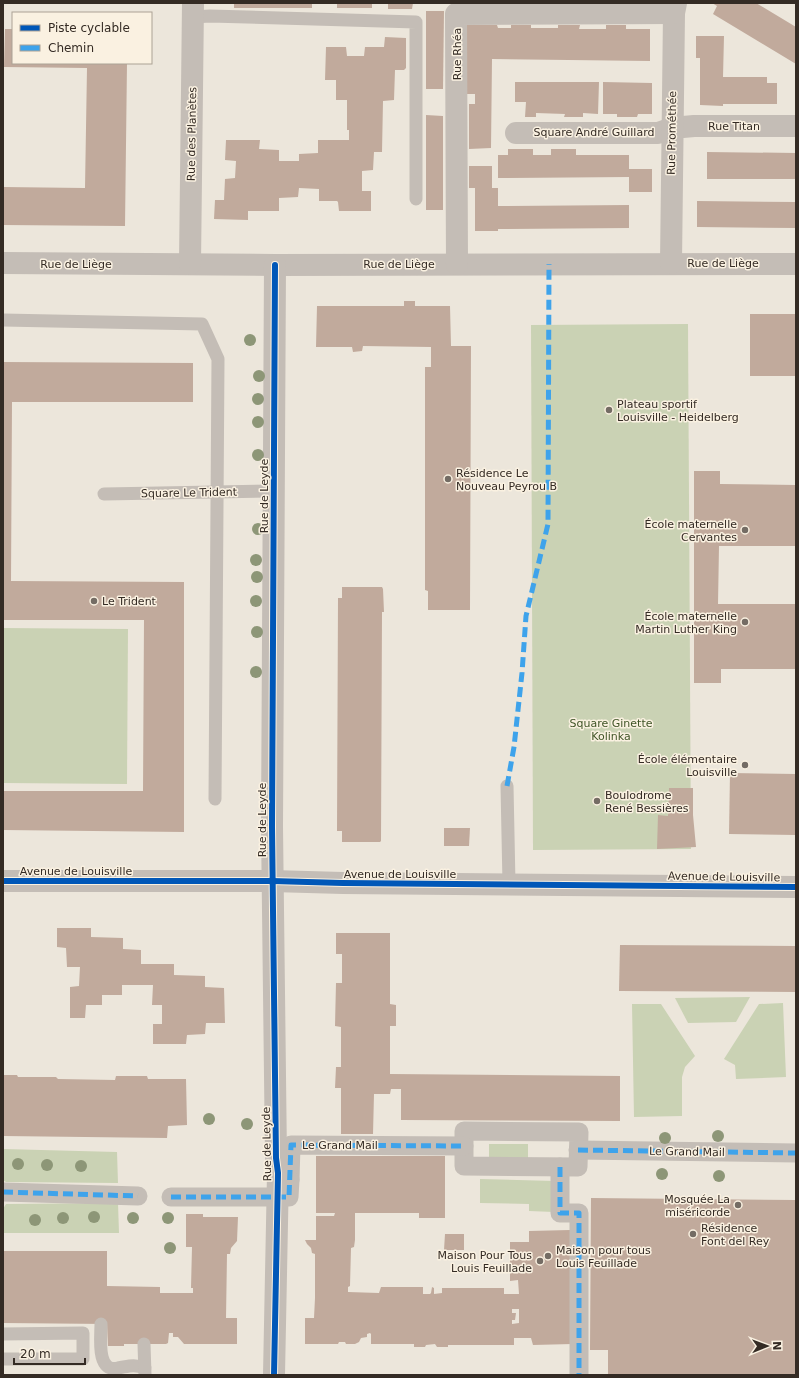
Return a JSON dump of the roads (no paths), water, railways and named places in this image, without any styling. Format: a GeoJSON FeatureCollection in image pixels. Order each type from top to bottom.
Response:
{"type":"FeatureCollection","features":[{"type":"Feature","properties":{"kind":"street","name":"Rue Prométhée"},"geometry":{"type":"LineString","coordinates":[[671,263],[675,8]]}},
{"type":"Feature","properties":{"kind":"street","name":"Rue Rhéa"},"geometry":{"type":"LineString","coordinates":[[457,264],[456,14],[675,8]]}},
{"type":"Feature","properties":{"kind":"street","name":"Rue des Planètes"},"geometry":{"type":"LineString","coordinates":[[190,264],[193,10]]}},
{"type":"Feature","properties":{"kind":"street","name":"Rue Titan"},"geometry":{"type":"LineString","coordinates":[[672,128],[694,126],[796,126]]}},
{"type":"Feature","properties":{"kind":"street","name":"Square André Guillard"},"geometry":{"type":"LineString","coordinates":[[516,133],[658,133],[672,128]]}},
{"type":"Feature","properties":{"kind":"street","name":"Rue de Liège"},"geometry":{"type":"LineString","coordinates":[[3,263],[275,265],[671,263],[796,264]]}},
{"type":"Feature","properties":{"kind":"street","name":"Rue de Leyde"},"geometry":{"type":"LineString","coordinates":[[274,1375],[278,1172],[276,1158],[272,881],[275,265]]}},
{"type":"Feature","properties":{"kind":"street","name":"Avenue de Louisville"},"geometry":{"type":"LineString","coordinates":[[3,880],[272,881],[796,887]]}},
{"type":"Feature","properties":{"kind":"street"},"geometry":{"type":"LineString","coordinates":[[464,1131],[579,1132],[578,1167],[464,1166],[464,1146],[464,1131]]}},
{"type":"Feature","properties":{"kind":"street","name":"Le Grand Mail"},"geometry":{"type":"LineString","coordinates":[[171,1197],[290,1197],[290,1145],[464,1146]]}},
{"type":"Feature","properties":{"kind":"street","name":"Le Grand Mail"},"geometry":{"type":"LineString","coordinates":[[578,1150],[796,1153]]}},
{"type":"Feature","properties":{"kind":"street"},"geometry":{"type":"LineString","coordinates":[[560,1167],[560,1213],[579,1213],[579,1375]]}},
{"type":"Feature","properties":{"kind":"street"},"geometry":{"type":"LineString","coordinates":[[3,1192],[138,1196]]}},
{"type":"Feature","properties":{"kind":"lane"},"geometry":{"type":"LineString","coordinates":[[193,10],[210,16],[416,22],[416,199]]}},
{"type":"Feature","properties":{"kind":"lane"},"geometry":{"type":"LineString","coordinates":[[3,320],[202,324],[218,359],[215,799]]}},
{"type":"Feature","properties":{"kind":"lane","name":"Square Le Trident"},"geometry":{"type":"LineString","coordinates":[[104,494],[274,491]]}},
{"type":"Feature","properties":{"kind":"lane"},"geometry":{"type":"LineString","coordinates":[[507,786],[509,884]]}},
{"type":"Feature","properties":{"kind":"lane"},"geometry":{"type":"LineString","coordinates":[[101,1324],[101,1358],[108,1367],[112,1369],[135,1365],[145,1371]]}},
{"type":"Feature","properties":{"kind":"lane"},"geometry":{"type":"LineString","coordinates":[[3,1334],[83,1333],[83,1359],[3,1359]]}},
{"type":"Feature","properties":{"kind":"lane"},"geometry":{"type":"LineString","coordinates":[[144,1344],[145,1371]]}},
{"type":"Feature","properties":{"kind":"place","name":"Plateau sportif Louisville - Heidelberg"},"geometry":{"type":"Point","coordinates":[609,410]}},
{"type":"Feature","properties":{"kind":"place","name":"Résidence Le Nouveau Peyrou B"},"geometry":{"type":"Point","coordinates":[448,479]}},
{"type":"Feature","properties":{"kind":"place","name":"École maternelle Cervantes"},"geometry":{"type":"Point","coordinates":[745,530]}},
{"type":"Feature","properties":{"kind":"place","name":"Le Trident"},"geometry":{"type":"Point","coordinates":[94,601]}},
{"type":"Feature","properties":{"kind":"place","name":"École maternelle Martin Luther King"},"geometry":{"type":"Point","coordinates":[745,622]}},
{"type":"Feature","properties":{"kind":"place","name":"École élémentaire Louisville"},"geometry":{"type":"Point","coordinates":[745,765]}},
{"type":"Feature","properties":{"kind":"place","name":"Boulodrome René Bessières"},"geometry":{"type":"Point","coordinates":[597,801]}},
{"type":"Feature","properties":{"kind":"place","name":"Mosquée La miséricorde"},"geometry":{"type":"Point","coordinates":[738,1205]}},
{"type":"Feature","properties":{"kind":"place","name":"Résidence Font del Rey"},"geometry":{"type":"Point","coordinates":[693,1234]}},
{"type":"Feature","properties":{"kind":"place","name":"Maison pour tous Louis Feuillade"},"geometry":{"type":"Point","coordinates":[548,1256]}},
{"type":"Feature","properties":{"kind":"place","name":"Maison Pour Tous Louis Feuillade"},"geometry":{"type":"Point","coordinates":[540,1261]}},
{"type":"Feature","properties":{"kind":"park label","name":"Square Ginette Kolinka"},"geometry":{"type":"Point","coordinates":[611,729]}}]}
